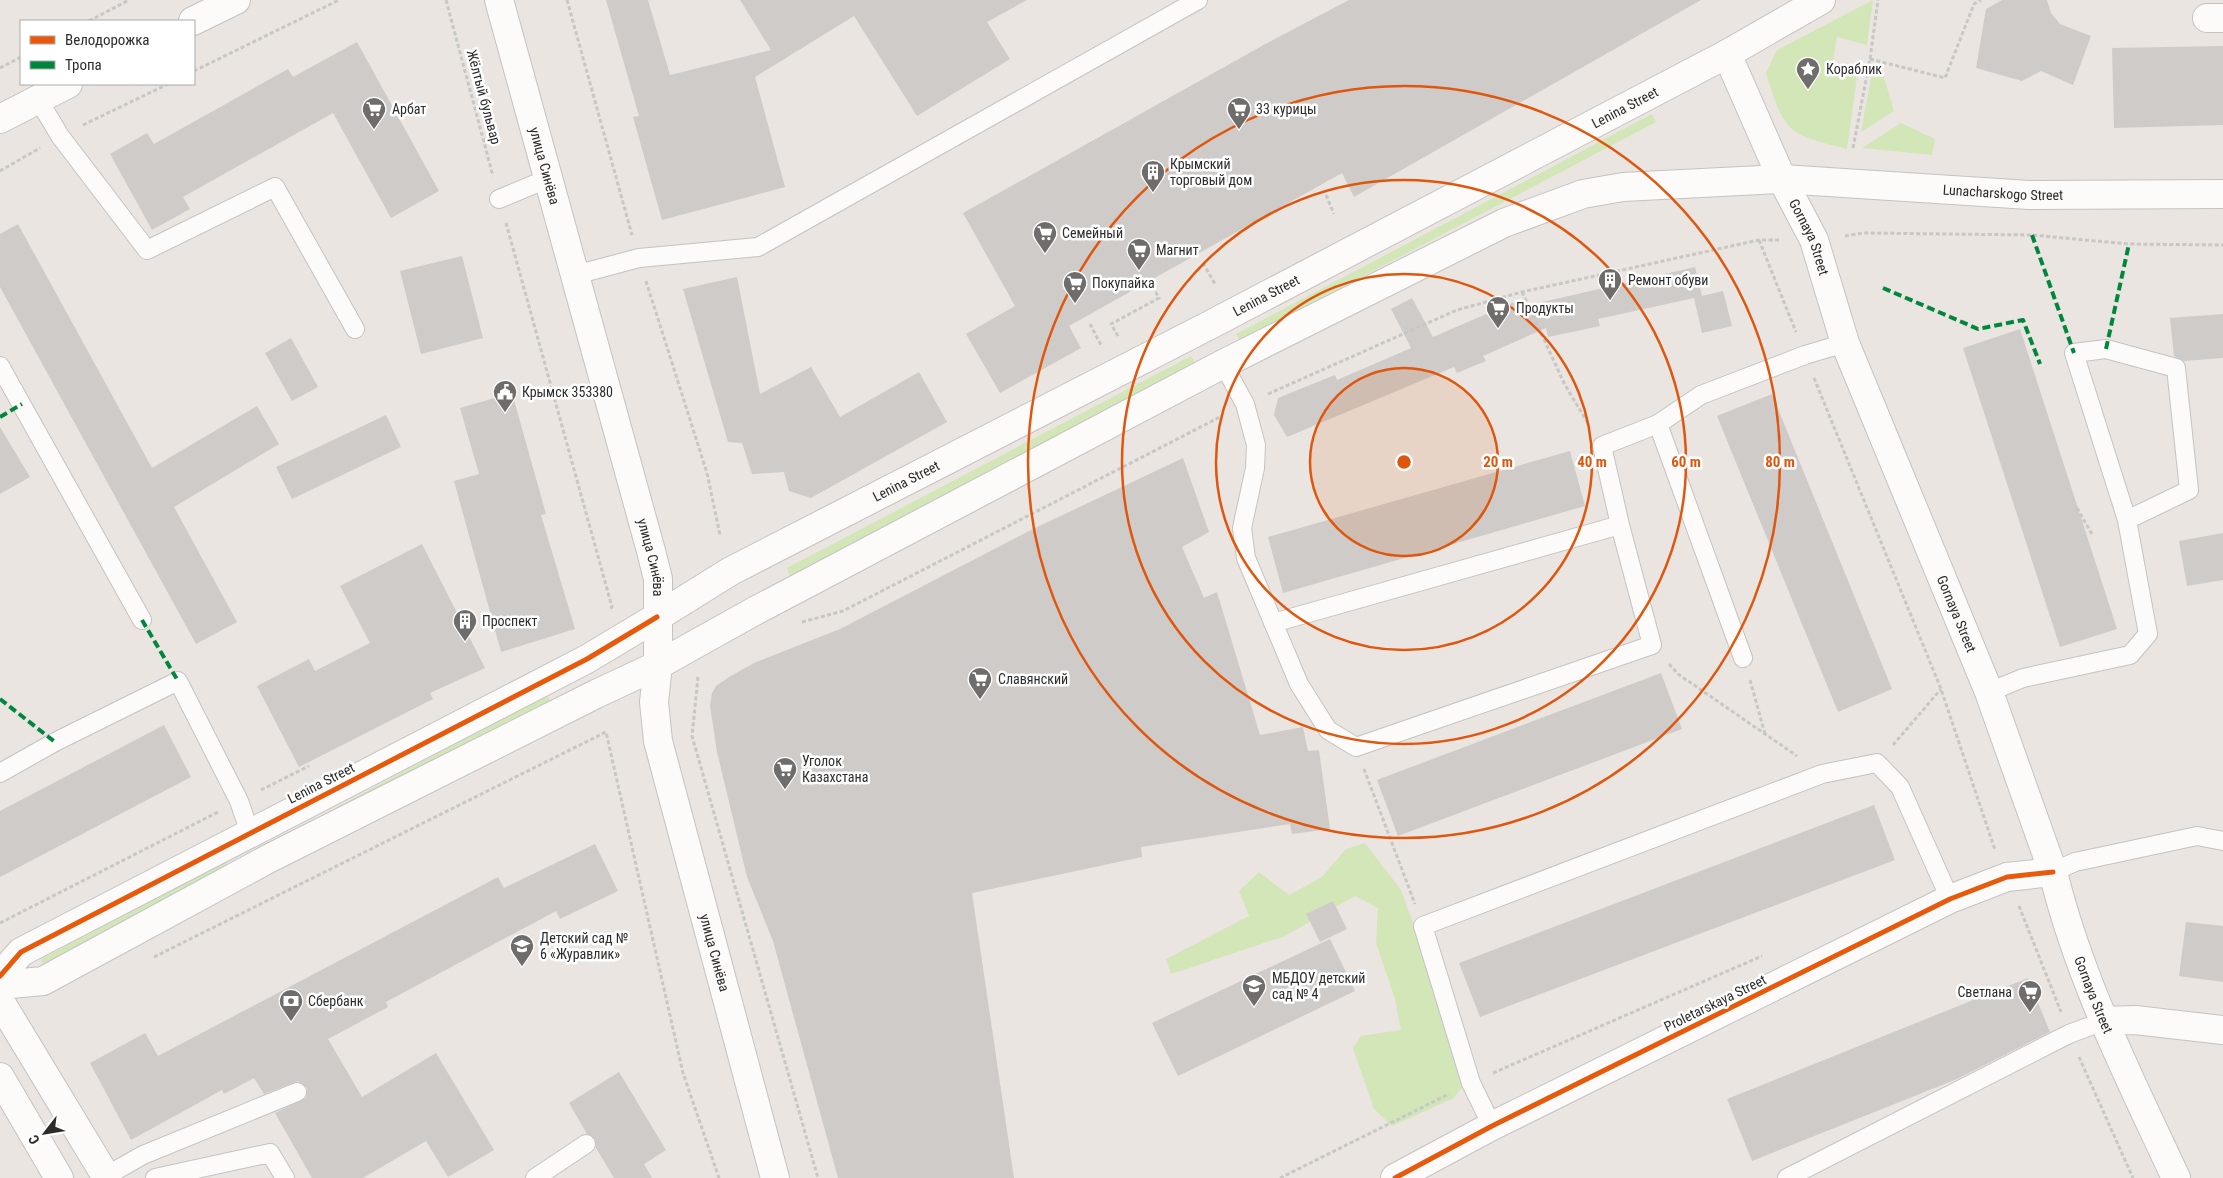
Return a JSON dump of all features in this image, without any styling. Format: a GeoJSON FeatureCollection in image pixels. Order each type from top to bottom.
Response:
{"type":"FeatureCollection","features":[{"type":"Feature","properties":{"kind":"main road"},"geometry":{"type":"LineString","coordinates":[[195,20],[236,0]]}},
{"type":"Feature","properties":{"kind":"main road","name":"улица Синёва"},"geometry":{"type":"LineString","coordinates":[[499,0],[547,179],[652,551],[658,579],[658,665],[654,702],[658,741],[775,1178]]}},
{"type":"Feature","properties":{"kind":"main road","name":"Lenina Street"},"geometry":{"type":"LineString","coordinates":[[0,976],[21,952],[587,658],[731,571],[1206,327],[1727,54],[1821,0]]}},
{"type":"Feature","properties":{"kind":"main road","name":"Gornaya Street"},"geometry":{"type":"LineString","coordinates":[[1727,54],[1782,180],[1814,240],[1845,344],[1989,692],[2104,1022],[2176,1178]]}},
{"type":"Feature","properties":{"kind":"main road"},"geometry":{"type":"LineString","coordinates":[[0,119],[66,85]]}},
{"type":"Feature","properties":{"kind":"main road"},"geometry":{"type":"LineString","coordinates":[[0,985],[43,981],[268,859],[596,694],[658,665],[752,612],[1223,364],[1504,223],[1544,206],[1583,194],[1623,187],[1782,180]]}},
{"type":"Feature","properties":{"kind":"main road","name":"Lunacharskogo Street"},"geometry":{"type":"LineString","coordinates":[[1782,180],[2028,195],[2223,194]]}},
{"type":"Feature","properties":{"kind":"main road"},"geometry":{"type":"LineString","coordinates":[[1206,327],[1223,364]]}},
{"type":"Feature","properties":{"kind":"main road","name":"Proletarskaya Street"},"geometry":{"type":"LineString","coordinates":[[1395,1178],[1492,1126],[1950,899],[2007,877],[2053,872]]}},
{"type":"Feature","properties":{"kind":"main road"},"geometry":{"type":"LineString","coordinates":[[0,1001],[107,1177]]}},
{"type":"Feature","properties":{"kind":"main road"},"geometry":{"type":"LineString","coordinates":[[2104,1022],[2135,1020],[2223,1030]]}},
{"type":"Feature","properties":{"kind":"main road"},"geometry":{"type":"LineString","coordinates":[[0,1077],[59,1178]]}},
{"type":"Feature","properties":{"kind":"lane"},"geometry":{"type":"LineString","coordinates":[[575,275],[639,258],[758,247],[1198,0]]}},
{"type":"Feature","properties":{"kind":"lane"},"geometry":{"type":"LineString","coordinates":[[38,99],[60,136],[147,250],[275,187],[355,329]]}},
{"type":"Feature","properties":{"kind":"lane"},"geometry":{"type":"LineString","coordinates":[[499,199],[547,179]]}},
{"type":"Feature","properties":{"kind":"lane"},"geometry":{"type":"LineString","coordinates":[[1223,364],[1245,404],[1256,445],[1255,468],[1242,528],[1246,558],[1299,684],[1328,730],[1356,747],[1652,645],[1620,525],[1602,446],[1658,424],[1701,394],[1805,355],[1845,344]]}},
{"type":"Feature","properties":{"kind":"lane"},"geometry":{"type":"LineString","coordinates":[[1989,692],[2023,678],[2130,655],[2148,634],[2127,520],[2074,353],[2106,349],[2176,368],[2189,490],[2127,520]]}},
{"type":"Feature","properties":{"kind":"lane"},"geometry":{"type":"LineString","coordinates":[[0,366],[142,620]]}},
{"type":"Feature","properties":{"kind":"lane"},"geometry":{"type":"LineString","coordinates":[[1658,424],[1743,658]]}},
{"type":"Feature","properties":{"kind":"lane"},"geometry":{"type":"LineString","coordinates":[[1273,623],[1620,525]]}},
{"type":"Feature","properties":{"kind":"lane"},"geometry":{"type":"LineString","coordinates":[[0,773],[55,742],[178,681],[239,801],[250,833]]}},
{"type":"Feature","properties":{"kind":"lane"},"geometry":{"type":"LineString","coordinates":[[1492,1126],[1471,1083],[1423,926],[1822,774],[1877,763],[1900,787],[1950,899]]}},
{"type":"Feature","properties":{"kind":"lane"},"geometry":{"type":"LineString","coordinates":[[2053,872],[2076,862],[2197,836],[2223,841]]}},
{"type":"Feature","properties":{"kind":"lane"},"geometry":{"type":"LineString","coordinates":[[1787,1178],[2069,1034],[2104,1022]]}},
{"type":"Feature","properties":{"kind":"lane"},"geometry":{"type":"LineString","coordinates":[[107,1177],[143,1155],[297,1092]]}},
{"type":"Feature","properties":{"kind":"lane"},"geometry":{"type":"LineString","coordinates":[[535,1178],[586,1144]]}},
{"type":"Feature","properties":{"kind":"lane"},"geometry":{"type":"LineString","coordinates":[[155,1178],[270,1153],[286,1178]]}},
{"type":"Feature","properties":{"kind":"path"},"geometry":{"type":"LineString","coordinates":[[91,20],[130,0]]}},
{"type":"Feature","properties":{"kind":"path"},"geometry":{"type":"LineString","coordinates":[[195,71],[339,0]]}},
{"type":"Feature","properties":{"kind":"path"},"geometry":{"type":"LineString","coordinates":[[1853,148],[1870,59],[1878,0]]}},
{"type":"Feature","properties":{"kind":"path"},"geometry":{"type":"LineString","coordinates":[[1870,59],[1945,78],[1974,4],[1981,0]]}},
{"type":"Feature","properties":{"kind":"path"},"geometry":{"type":"LineString","coordinates":[[0,68],[20,58]]}},
{"type":"Feature","properties":{"kind":"path"},"geometry":{"type":"LineString","coordinates":[[1326,195],[1334,214]]}},
{"type":"Feature","properties":{"kind":"path"},"geometry":{"type":"LineString","coordinates":[[1759,240],[1941,688],[1996,853],[2069,1034],[2133,1178]]}},
{"type":"Feature","properties":{"kind":"path"},"geometry":{"type":"LineString","coordinates":[[1202,263],[1215,284]]}},
{"type":"Feature","properties":{"kind":"path"},"geometry":{"type":"LineString","coordinates":[[1118,336],[1111,324],[1159,298],[1154,289]]}},
{"type":"Feature","properties":{"kind":"path"},"geometry":{"type":"LineString","coordinates":[[1522,292],[1565,385],[1602,446]]}},
{"type":"Feature","properties":{"kind":"path"},"geometry":{"type":"LineString","coordinates":[[1090,324],[1101,345]]}},
{"type":"Feature","properties":{"kind":"path"},"geometry":{"type":"LineString","coordinates":[[2077,508],[2092,534]]}},
{"type":"Feature","properties":{"kind":"path"},"geometry":{"type":"LineString","coordinates":[[1652,645],[1678,674],[1822,774]]}},
{"type":"Feature","properties":{"kind":"path"},"geometry":{"type":"LineString","coordinates":[[1743,658],[1766,734]]}},
{"type":"Feature","properties":{"kind":"path"},"geometry":{"type":"LineString","coordinates":[[1877,763],[1941,688]]}},
{"type":"Feature","properties":{"kind":"path"},"geometry":{"type":"LineString","coordinates":[[150,960],[606,732],[682,1073],[719,1178]]}},
{"type":"Feature","properties":{"kind":"path"},"geometry":{"type":"LineString","coordinates":[[1356,747],[1423,926]]}},
{"type":"Feature","properties":{"kind":"path"},"geometry":{"type":"LineString","coordinates":[[1280,1178],[1471,1083],[1769,953]]}},
{"type":"Feature","properties":{"kind":"green space"},"geometry":{"type":"Polygon","coordinates":[[[1873,0],[1867,45],[1837,37],[1831,72],[1857,77],[1847,149],[1800,134],[1791,128],[1784,119],[1772,93],[1766,73],[1777,50],[1873,0]]]}},
{"type":"Feature","properties":{"kind":"green space"},"geometry":{"type":"Polygon","coordinates":[[[1873,67],[1883,74],[1894,111],[1861,132],[1873,67]]]}},
{"type":"Feature","properties":{"kind":"green space"},"geometry":{"type":"Polygon","coordinates":[[[1652,114],[1656,122],[1240,341],[1236,334],[1652,114]]]}},
{"type":"Feature","properties":{"kind":"green space"},"geometry":{"type":"Polygon","coordinates":[[[1901,123],[1935,139],[1932,155],[1862,148],[1901,123]]]}},
{"type":"Feature","properties":{"kind":"green space"},"geometry":{"type":"Polygon","coordinates":[[[1191,356],[1195,363],[790,576],[787,568],[1191,356]]]}},
{"type":"Feature","properties":{"kind":"green space"},"geometry":{"type":"Polygon","coordinates":[[[547,695],[550,701],[287,839],[285,835],[547,695]]]}},
{"type":"Feature","properties":{"kind":"green space"},"geometry":{"type":"Polygon","coordinates":[[[1365,843],[1401,890],[1469,1078],[1454,1098],[1392,1126],[1374,1109],[1353,1048],[1361,1036],[1401,1030],[1395,999],[1376,943],[1378,908],[1355,896],[1285,936],[1171,974],[1166,959],[1249,916],[1239,891],[1259,872],[1289,895],[1322,877],[1346,849],[1365,843]]]}},
{"type":"Feature","properties":{"kind":"green space"},"geometry":{"type":"Polygon","coordinates":[[[226,862],[228,867],[43,964],[41,959],[226,862]]]}},
{"type":"Feature","properties":{"kind":"building"},"geometry":{"type":"Polygon","coordinates":[[[606,0],[648,0],[670,75],[771,50],[740,0],[1027,0],[987,22],[1010,59],[917,116],[854,16],[755,77],[785,187],[662,220],[633,117],[639,116],[606,0]]]}},
{"type":"Feature","properties":{"kind":"building"},"geometry":{"type":"Polygon","coordinates":[[[1349,0],[1701,0],[1354,197],[1342,173],[1069,326],[1081,348],[1000,393],[966,334],[1015,306],[963,213],[1269,42],[1349,0]]]}},
{"type":"Feature","properties":{"kind":"building"},"geometry":{"type":"Polygon","coordinates":[[[2002,0],[2047,0],[2051,13],[2060,24],[2091,36],[2073,85],[2041,71],[2022,81],[1976,68],[1986,9],[2002,0]]]}},
{"type":"Feature","properties":{"kind":"building"},"geometry":{"type":"Polygon","coordinates":[[[357,42],[439,191],[391,218],[333,113],[183,197],[190,209],[152,230],[110,154],[147,133],[154,144],[288,69],[293,77],[357,42]]]}},
{"type":"Feature","properties":{"kind":"building"},"geometry":{"type":"Polygon","coordinates":[[[2223,46],[2223,125],[2114,128],[2112,48],[2223,46]]]}},
{"type":"Feature","properties":{"kind":"building"},"geometry":{"type":"Polygon","coordinates":[[[18,224],[152,468],[257,406],[279,444],[174,507],[237,622],[196,644],[0,287],[0,234],[18,224]]]}},
{"type":"Feature","properties":{"kind":"building"},"geometry":{"type":"Polygon","coordinates":[[[462,256],[483,338],[421,354],[400,271],[462,256]]]}},
{"type":"Feature","properties":{"kind":"building"},"geometry":{"type":"Polygon","coordinates":[[[1695,267],[1702,296],[1723,291],[1732,326],[1702,333],[1694,298],[1598,319],[1600,326],[1548,337],[1546,328],[1483,356],[1486,361],[1457,373],[1454,367],[1287,437],[1274,415],[1278,398],[1335,375],[1337,380],[1411,348],[1391,309],[1412,298],[1433,337],[1514,302],[1516,308],[1695,267]]]}},
{"type":"Feature","properties":{"kind":"building"},"geometry":{"type":"Polygon","coordinates":[[[737,277],[760,394],[811,367],[840,417],[919,372],[947,422],[811,498],[789,491],[784,472],[752,474],[742,443],[728,442],[683,289],[737,277]]]}},
{"type":"Feature","properties":{"kind":"building"},"geometry":{"type":"Polygon","coordinates":[[[2223,314],[2223,358],[2184,361],[2174,356],[2170,318],[2223,314]]]}},
{"type":"Feature","properties":{"kind":"building"},"geometry":{"type":"Polygon","coordinates":[[[2020,329],[2117,629],[2060,647],[1963,348],[2020,329]]]}},
{"type":"Feature","properties":{"kind":"building"},"geometry":{"type":"Polygon","coordinates":[[[291,338],[318,387],[292,401],[265,353],[291,338]]]}},
{"type":"Feature","properties":{"kind":"building"},"geometry":{"type":"Polygon","coordinates":[[[512,393],[546,514],[541,515],[575,629],[501,652],[454,481],[479,474],[460,408],[512,393]]]}},
{"type":"Feature","properties":{"kind":"building"},"geometry":{"type":"Polygon","coordinates":[[[1772,394],[1892,689],[1838,712],[1717,416],[1772,394]]]}},
{"type":"Feature","properties":{"kind":"building"},"geometry":{"type":"Polygon","coordinates":[[[386,415],[401,447],[292,499],[276,467],[386,415]]]}},
{"type":"Feature","properties":{"kind":"building"},"geometry":{"type":"Polygon","coordinates":[[[0,427],[30,477],[0,494],[0,427]]]}},
{"type":"Feature","properties":{"kind":"building"},"geometry":{"type":"Polygon","coordinates":[[[1570,451],[1585,506],[1283,593],[1268,537],[1570,451]]]}},
{"type":"Feature","properties":{"kind":"building","name":"Славянский"},"geometry":{"type":"Polygon","coordinates":[[[1183,458],[1209,532],[1182,547],[1204,598],[1217,592],[1260,735],[1303,727],[1308,751],[1319,750],[1330,829],[1292,834],[1290,824],[1141,847],[1142,857],[972,893],[1014,1178],[838,1178],[773,941],[747,877],[717,752],[710,706],[712,693],[716,686],[754,663],[840,629],[1031,530],[1183,458]]]}},
{"type":"Feature","properties":{"kind":"building"},"geometry":{"type":"Polygon","coordinates":[[[2223,533],[2223,580],[2187,586],[2179,541],[2223,533]]]}},
{"type":"Feature","properties":{"kind":"building"},"geometry":{"type":"Polygon","coordinates":[[[422,544],[485,668],[430,693],[433,699],[299,767],[257,686],[309,659],[315,671],[370,643],[340,586],[422,544]]]}},
{"type":"Feature","properties":{"kind":"building"},"geometry":{"type":"Polygon","coordinates":[[[1661,673],[1682,729],[1398,836],[1377,780],[1661,673]]]}},
{"type":"Feature","properties":{"kind":"building"},"geometry":{"type":"Polygon","coordinates":[[[164,725],[191,777],[0,877],[0,811],[164,725]]]}},
{"type":"Feature","properties":{"kind":"building"},"geometry":{"type":"Polygon","coordinates":[[[1874,805],[1895,860],[1480,1017],[1459,963],[1874,805]]]}},
{"type":"Feature","properties":{"kind":"building"},"geometry":{"type":"Polygon","coordinates":[[[595,844],[618,891],[560,919],[556,911],[386,1002],[388,1007],[328,1039],[362,1097],[436,1053],[494,1150],[448,1177],[426,1141],[363,1178],[312,1178],[275,1113],[306,1098],[307,1088],[298,1081],[264,1094],[254,1078],[224,1094],[222,1090],[131,1140],[90,1063],[145,1033],[158,1056],[498,877],[504,888],[595,844]]]}},
{"type":"Feature","properties":{"kind":"building"},"geometry":{"type":"Polygon","coordinates":[[[1333,901],[1347,929],[1320,942],[1306,914],[1333,901]]]}},
{"type":"Feature","properties":{"kind":"building"},"geometry":{"type":"Polygon","coordinates":[[[2186,922],[2223,926],[2223,982],[2179,976],[2186,922]]]}},
{"type":"Feature","properties":{"kind":"building","name":"МБДОУ детский сад № 4"},"geometry":{"type":"Polygon","coordinates":[[[1330,939],[1355,991],[1178,1076],[1152,1023],[1330,939]]]}},
{"type":"Feature","properties":{"kind":"building"},"geometry":{"type":"Polygon","coordinates":[[[2028,978],[2050,1032],[1957,1079],[1752,1161],[1727,1099],[2028,978]]]}},
{"type":"Feature","properties":{"kind":"building"},"geometry":{"type":"Polygon","coordinates":[[[619,1072],[666,1150],[644,1164],[652,1178],[614,1178],[596,1148],[595,1139],[587,1134],[569,1103],[619,1072]]]}},
{"type":"Feature","properties":{"kind":"marked path"},"geometry":{"type":"LineString","coordinates":[[2032,235],[2074,353]]}},
{"type":"Feature","properties":{"kind":"marked path"},"geometry":{"type":"LineString","coordinates":[[2106,349],[2129,244]]}},
{"type":"Feature","properties":{"kind":"marked path"},"geometry":{"type":"LineString","coordinates":[[1883,288],[1978,329],[2023,320],[2040,364]]}},
{"type":"Feature","properties":{"kind":"marked path"},"geometry":{"type":"LineString","coordinates":[[0,417],[22,404]]}},
{"type":"Feature","properties":{"kind":"marked path"},"geometry":{"type":"LineString","coordinates":[[142,620],[178,681]]}},
{"type":"Feature","properties":{"kind":"marked path"},"geometry":{"type":"LineString","coordinates":[[0,699],[55,742]]}},
{"type":"Feature","properties":{"kind":"cycle path"},"geometry":{"type":"LineString","coordinates":[[0,976],[21,952],[587,659],[657,617]]}},
{"type":"Feature","properties":{"kind":"cycle path"},"geometry":{"type":"LineString","coordinates":[[1395,1178],[1492,1126],[1950,899],[2007,877],[2053,872]]}},
{"type":"Feature","properties":{"kind":"place","name":"Кораблик"},"geometry":{"type":"Point","coordinates":[1808,90]}},
{"type":"Feature","properties":{"kind":"place","name":"Арбат"},"geometry":{"type":"Point","coordinates":[374,130]}},
{"type":"Feature","properties":{"kind":"place","name":"33 курицы"},"geometry":{"type":"Point","coordinates":[1239,130]}},
{"type":"Feature","properties":{"kind":"place","name":"Крымский торговый дом"},"geometry":{"type":"Point","coordinates":[1153,193]}},
{"type":"Feature","properties":{"kind":"place","name":"Семейный"},"geometry":{"type":"Point","coordinates":[1045,254]}},
{"type":"Feature","properties":{"kind":"place","name":"Магнит"},"geometry":{"type":"Point","coordinates":[1139,271]}},
{"type":"Feature","properties":{"kind":"place","name":"Ремонт обуви"},"geometry":{"type":"Point","coordinates":[1610,301]}},
{"type":"Feature","properties":{"kind":"place","name":"Покупайка"},"geometry":{"type":"Point","coordinates":[1075,304]}},
{"type":"Feature","properties":{"kind":"place","name":"Продукты"},"geometry":{"type":"Point","coordinates":[1498,329]}},
{"type":"Feature","properties":{"kind":"place","name":"Крымск 353380"},"geometry":{"type":"Point","coordinates":[505,413]}},
{"type":"Feature","properties":{"kind":"place","name":"Проспект"},"geometry":{"type":"Point","coordinates":[465,642]}},
{"type":"Feature","properties":{"kind":"place","name":"Славянский"},"geometry":{"type":"Point","coordinates":[980,700]}},
{"type":"Feature","properties":{"kind":"place","name":"Уголок Казахстана"},"geometry":{"type":"Point","coordinates":[785,790]}},
{"type":"Feature","properties":{"kind":"place","name":"Детский сад № 6 «Журавлик»"},"geometry":{"type":"Point","coordinates":[522,967]}},
{"type":"Feature","properties":{"kind":"place","name":"МБДОУ детский сад № 4"},"geometry":{"type":"Point","coordinates":[1254,1007]}},
{"type":"Feature","properties":{"kind":"place","name":"Светлана"},"geometry":{"type":"Point","coordinates":[2030,1013]}},
{"type":"Feature","properties":{"kind":"place","name":"Сбербанк"},"geometry":{"type":"Point","coordinates":[291,1022]}}]}
